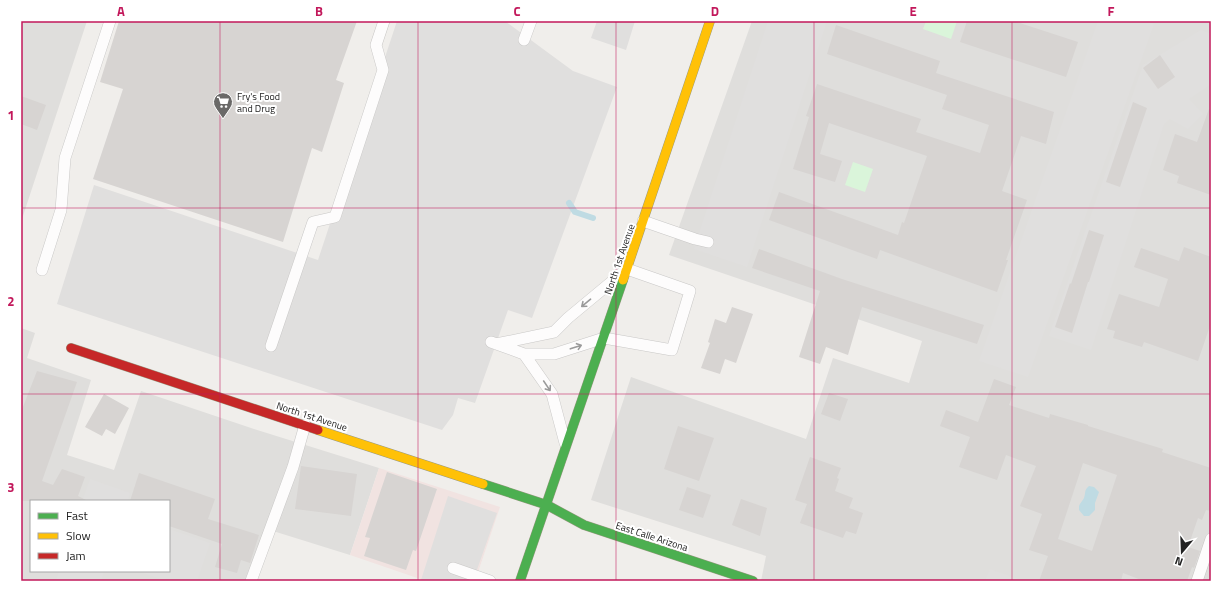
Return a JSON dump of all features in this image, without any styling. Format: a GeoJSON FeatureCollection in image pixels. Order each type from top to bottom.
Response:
{"type":"FeatureCollection","features":[{"type":"Feature","properties":{"kind":"street","name":"North 1st Avenue"},"geometry":{"type":"LineString","coordinates":[[520,581],[604,338],[710,21]]}},
{"type":"Feature","properties":{"kind":"street","name":"North 1st Avenue"},"geometry":{"type":"LineString","coordinates":[[71,348],[547,505]]}},
{"type":"Feature","properties":{"kind":"street","name":"East Calle Arizona"},"geometry":{"type":"LineString","coordinates":[[547,505],[584,525],[753,581]]}},
{"type":"Feature","properties":{"kind":"lane"},"geometry":{"type":"LineString","coordinates":[[42,270],[61,210],[65,158],[110,21]]}},
{"type":"Feature","properties":{"kind":"lane"},"geometry":{"type":"LineString","coordinates":[[271,346],[314,222],[335,217],[383,70],[376,45],[384,21]]}},
{"type":"Feature","properties":{"kind":"lane"},"geometry":{"type":"LineString","coordinates":[[524,40],[531,21]]}},
{"type":"Feature","properties":{"kind":"lane"},"geometry":{"type":"LineString","coordinates":[[643,221],[708,242]]}},
{"type":"Feature","properties":{"kind":"lane"},"geometry":{"type":"LineString","coordinates":[[627,269],[690,290],[672,350],[604,338],[554,354],[524,354],[494,343],[554,332],[568,318],[627,269]]}},
{"type":"Feature","properties":{"kind":"lane"},"geometry":{"type":"LineString","coordinates":[[524,354],[552,394],[566,447]]}},
{"type":"Feature","properties":{"kind":"lane"},"geometry":{"type":"LineString","coordinates":[[251,581],[293,467],[306,425]]}},
{"type":"Feature","properties":{"kind":"lane"},"geometry":{"type":"LineString","coordinates":[[1197,581],[1211,539]]}},
{"type":"Feature","properties":{"kind":"lane"},"geometry":{"type":"LineString","coordinates":[[453,568],[490,581]]}},
{"type":"Feature","properties":{"kind":"shaded area"},"geometry":{"type":"Polygon","coordinates":[[[21,21],[87,21],[21,222],[21,21]]]}},
{"type":"Feature","properties":{"kind":"shaded area"},"geometry":{"type":"Polygon","coordinates":[[[397,21],[505,21],[573,71],[617,87],[532,318],[508,310],[475,403],[458,398],[453,415],[442,430],[57,304],[94,185],[318,260],[397,21]]]}},
{"type":"Feature","properties":{"kind":"shaded area"},"geometry":{"type":"Polygon","coordinates":[[[597,21],[635,21],[626,50],[591,38],[597,21]]]}},
{"type":"Feature","properties":{"kind":"shaded area"},"geometry":{"type":"Polygon","coordinates":[[[752,21],[1204,21],[1211,23],[1211,581],[761,581],[766,556],[591,500],[631,377],[806,439],[833,358],[909,383],[922,341],[669,255],[752,21]]]}},
{"type":"Feature","properties":{"kind":"shaded area"},"geometry":{"type":"Polygon","coordinates":[[[768,21],[827,21],[747,267],[694,249],[768,21]]]}},
{"type":"Feature","properties":{"kind":"shaded area"},"geometry":{"type":"Polygon","coordinates":[[[1098,21],[1146,21],[1154,24],[1028,377],[979,361],[1098,21]]]}},
{"type":"Feature","properties":{"kind":"shaded area"},"geometry":{"type":"Polygon","coordinates":[[[1201,30],[1211,34],[1211,84],[1189,99],[1203,114],[1188,129],[1170,119],[1164,124],[1091,350],[1049,336],[1143,65],[1201,30]]]}},
{"type":"Feature","properties":{"kind":"shaded area"},"geometry":{"type":"Polygon","coordinates":[[[21,328],[35,333],[27,358],[91,380],[67,455],[114,470],[141,391],[254,429],[379,468],[350,555],[273,531],[255,581],[21,581],[21,328]]]}},
{"type":"Feature","properties":{"kind":"shaded area"},"geometry":{"type":"Polygon","coordinates":[[[379,468],[500,507],[475,581],[426,581],[350,555],[379,468]]]}},
{"type":"Feature","properties":{"kind":"shaded area"},"geometry":{"type":"Polygon","coordinates":[[[90,479],[130,493],[128,500],[82,500],[90,479]]]}},
{"type":"Feature","properties":{"kind":"shaded area"},"geometry":{"type":"Polygon","coordinates":[[[448,496],[497,513],[473,581],[423,581],[421,580],[448,496]]]}},
{"type":"Feature","properties":{"kind":"shaded area"},"geometry":{"type":"Polygon","coordinates":[[[170,529],[210,543],[197,581],[167,581],[140,572],[170,572],[170,529]]]}},
{"type":"Feature","properties":{"kind":"shaded area"},"geometry":{"type":"Polygon","coordinates":[[[990,569],[1024,581],[985,581],[990,569]]]}},
{"type":"Feature","properties":{"kind":"shaded area"},"geometry":{"type":"Polygon","coordinates":[[[59,572],[104,572],[101,581],[56,581],[59,572]]]}},
{"type":"Feature","properties":{"kind":"green space"},"geometry":{"type":"Polygon","coordinates":[[[926,21],[957,21],[951,39],[923,29],[926,21]]]}},
{"type":"Feature","properties":{"kind":"green space"},"geometry":{"type":"Polygon","coordinates":[[[853,162],[873,169],[865,192],[845,185],[853,162]]]}},
{"type":"Feature","properties":{"kind":"water"},"geometry":{"type":"Polygon","coordinates":[[[1087,487],[1094,487],[1099,492],[1095,503],[1095,510],[1089,516],[1084,516],[1079,510],[1079,506],[1084,498],[1087,487]]]}},
{"type":"Feature","properties":{"kind":"building","name":"Fry's Food and Drug"},"geometry":{"type":"Polygon","coordinates":[[[119,21],[357,21],[336,80],[344,83],[322,152],[312,148],[283,242],[93,179],[123,89],[100,82],[119,21]]]}},
{"type":"Feature","properties":{"kind":"building"},"geometry":{"type":"Polygon","coordinates":[[[967,21],[1014,21],[1078,42],[1066,77],[960,42],[967,21]]]}},
{"type":"Feature","properties":{"kind":"building"},"geometry":{"type":"Polygon","coordinates":[[[836,25],[940,61],[936,73],[1054,112],[1046,144],[1021,136],[1002,191],[1027,200],[1006,260],[1008,260],[997,292],[880,250],[877,259],[769,220],[779,192],[898,235],[902,222],[904,223],[927,156],[829,123],[820,154],[842,161],[835,182],[793,169],[809,117],[806,116],[817,84],[921,119],[916,132],[980,153],[989,125],[942,109],[947,95],[827,54],[836,25]]]}},
{"type":"Feature","properties":{"kind":"building"},"geometry":{"type":"Polygon","coordinates":[[[1160,55],[1175,77],[1158,89],[1143,68],[1160,55]]]}},
{"type":"Feature","properties":{"kind":"building"},"geometry":{"type":"Polygon","coordinates":[[[21,96],[46,105],[37,130],[21,124],[21,96]]]}},
{"type":"Feature","properties":{"kind":"building"},"geometry":{"type":"Polygon","coordinates":[[[1133,102],[1147,108],[1120,187],[1106,182],[1133,102]]]}},
{"type":"Feature","properties":{"kind":"building"},"geometry":{"type":"Polygon","coordinates":[[[1209,109],[1211,110],[1211,195],[1177,183],[1179,176],[1163,170],[1175,134],[1197,142],[1209,109]]]}},
{"type":"Feature","properties":{"kind":"building"},"geometry":{"type":"Polygon","coordinates":[[[1089,230],[1104,235],[1072,333],[1055,327],[1089,230]]]}},
{"type":"Feature","properties":{"kind":"building"},"geometry":{"type":"Polygon","coordinates":[[[1184,247],[1211,257],[1211,323],[1198,361],[1144,342],[1142,347],[1113,338],[1115,331],[1107,329],[1119,294],[1159,307],[1168,279],[1134,267],[1141,248],[1179,261],[1184,247]]]}},
{"type":"Feature","properties":{"kind":"building"},"geometry":{"type":"Polygon","coordinates":[[[759,249],[842,279],[984,325],[977,344],[862,307],[848,355],[826,347],[820,364],[799,357],[820,291],[752,268],[759,249]]]}},
{"type":"Feature","properties":{"kind":"building"},"geometry":{"type":"Polygon","coordinates":[[[732,307],[753,314],[736,363],[725,359],[720,374],[701,368],[710,343],[708,342],[715,319],[726,323],[732,307]]]}},
{"type":"Feature","properties":{"kind":"building"},"geometry":{"type":"Polygon","coordinates":[[[37,371],[77,382],[42,481],[53,485],[62,469],[85,477],[78,496],[86,500],[21,501],[21,412],[37,371]]]}},
{"type":"Feature","properties":{"kind":"building"},"geometry":{"type":"Polygon","coordinates":[[[994,379],[1016,387],[1009,405],[1049,418],[1050,414],[1088,425],[1163,449],[1162,452],[1211,468],[1211,511],[1206,510],[1202,520],[1198,518],[1188,547],[1200,551],[1194,568],[1192,567],[1187,581],[1144,581],[1123,573],[1121,581],[1039,581],[1048,556],[1029,550],[1042,514],[1020,506],[1036,466],[1006,455],[997,480],[959,467],[970,437],[940,426],[946,410],[978,422],[994,379]],[[1083,463],[1058,539],[1092,551],[1117,475],[1083,463]]]}},
{"type":"Feature","properties":{"kind":"building"},"geometry":{"type":"Polygon","coordinates":[[[829,393],[848,399],[840,421],[821,414],[829,393]]]}},
{"type":"Feature","properties":{"kind":"building"},"geometry":{"type":"Polygon","coordinates":[[[104,394],[129,408],[115,434],[106,429],[102,436],[85,427],[104,394]]]}},
{"type":"Feature","properties":{"kind":"building"},"geometry":{"type":"Polygon","coordinates":[[[678,426],[714,438],[699,481],[664,469],[678,426]]]}},
{"type":"Feature","properties":{"kind":"building"},"geometry":{"type":"Polygon","coordinates":[[[810,457],[841,468],[837,478],[839,479],[835,491],[853,498],[849,508],[863,513],[856,534],[846,531],[843,538],[800,523],[807,504],[795,500],[810,457]]]}},
{"type":"Feature","properties":{"kind":"building"},"geometry":{"type":"Polygon","coordinates":[[[301,466],[357,474],[351,516],[295,509],[301,466]]]}},
{"type":"Feature","properties":{"kind":"building"},"geometry":{"type":"Polygon","coordinates":[[[387,472],[437,489],[416,551],[413,550],[406,570],[364,556],[370,538],[365,537],[387,472]]]}},
{"type":"Feature","properties":{"kind":"building"},"geometry":{"type":"Polygon","coordinates":[[[139,473],[215,499],[208,519],[259,535],[250,563],[241,560],[237,573],[215,567],[222,544],[170,526],[170,500],[130,500],[139,473]]]}},
{"type":"Feature","properties":{"kind":"building"},"geometry":{"type":"Polygon","coordinates":[[[687,487],[711,495],[703,518],[679,510],[687,487]]]}},
{"type":"Feature","properties":{"kind":"building"},"geometry":{"type":"Polygon","coordinates":[[[741,499],[767,508],[760,536],[732,525],[741,499]]]}},
{"type":"Feature","properties":{"kind":"waterway"},"geometry":{"type":"LineString","coordinates":[[569,203],[575,212],[593,218]]}},
{"type":"Feature","properties":{"kind":"traffic: fast"},"geometry":{"type":"LineString","coordinates":[[520,581],[623,280]]}},
{"type":"Feature","properties":{"kind":"traffic: fast"},"geometry":{"type":"LineString","coordinates":[[483,484],[547,505],[584,525],[753,581]]}},
{"type":"Feature","properties":{"kind":"traffic: slow"},"geometry":{"type":"LineString","coordinates":[[623,280],[710,21]]}},
{"type":"Feature","properties":{"kind":"traffic: slow"},"geometry":{"type":"LineString","coordinates":[[318,430],[483,484]]}},
{"type":"Feature","properties":{"kind":"traffic: jam"},"geometry":{"type":"LineString","coordinates":[[71,348],[318,430]]}},
{"type":"Feature","properties":{"kind":"place","name":"Fry's Food and Drug"},"geometry":{"type":"Point","coordinates":[223,119]}}]}
